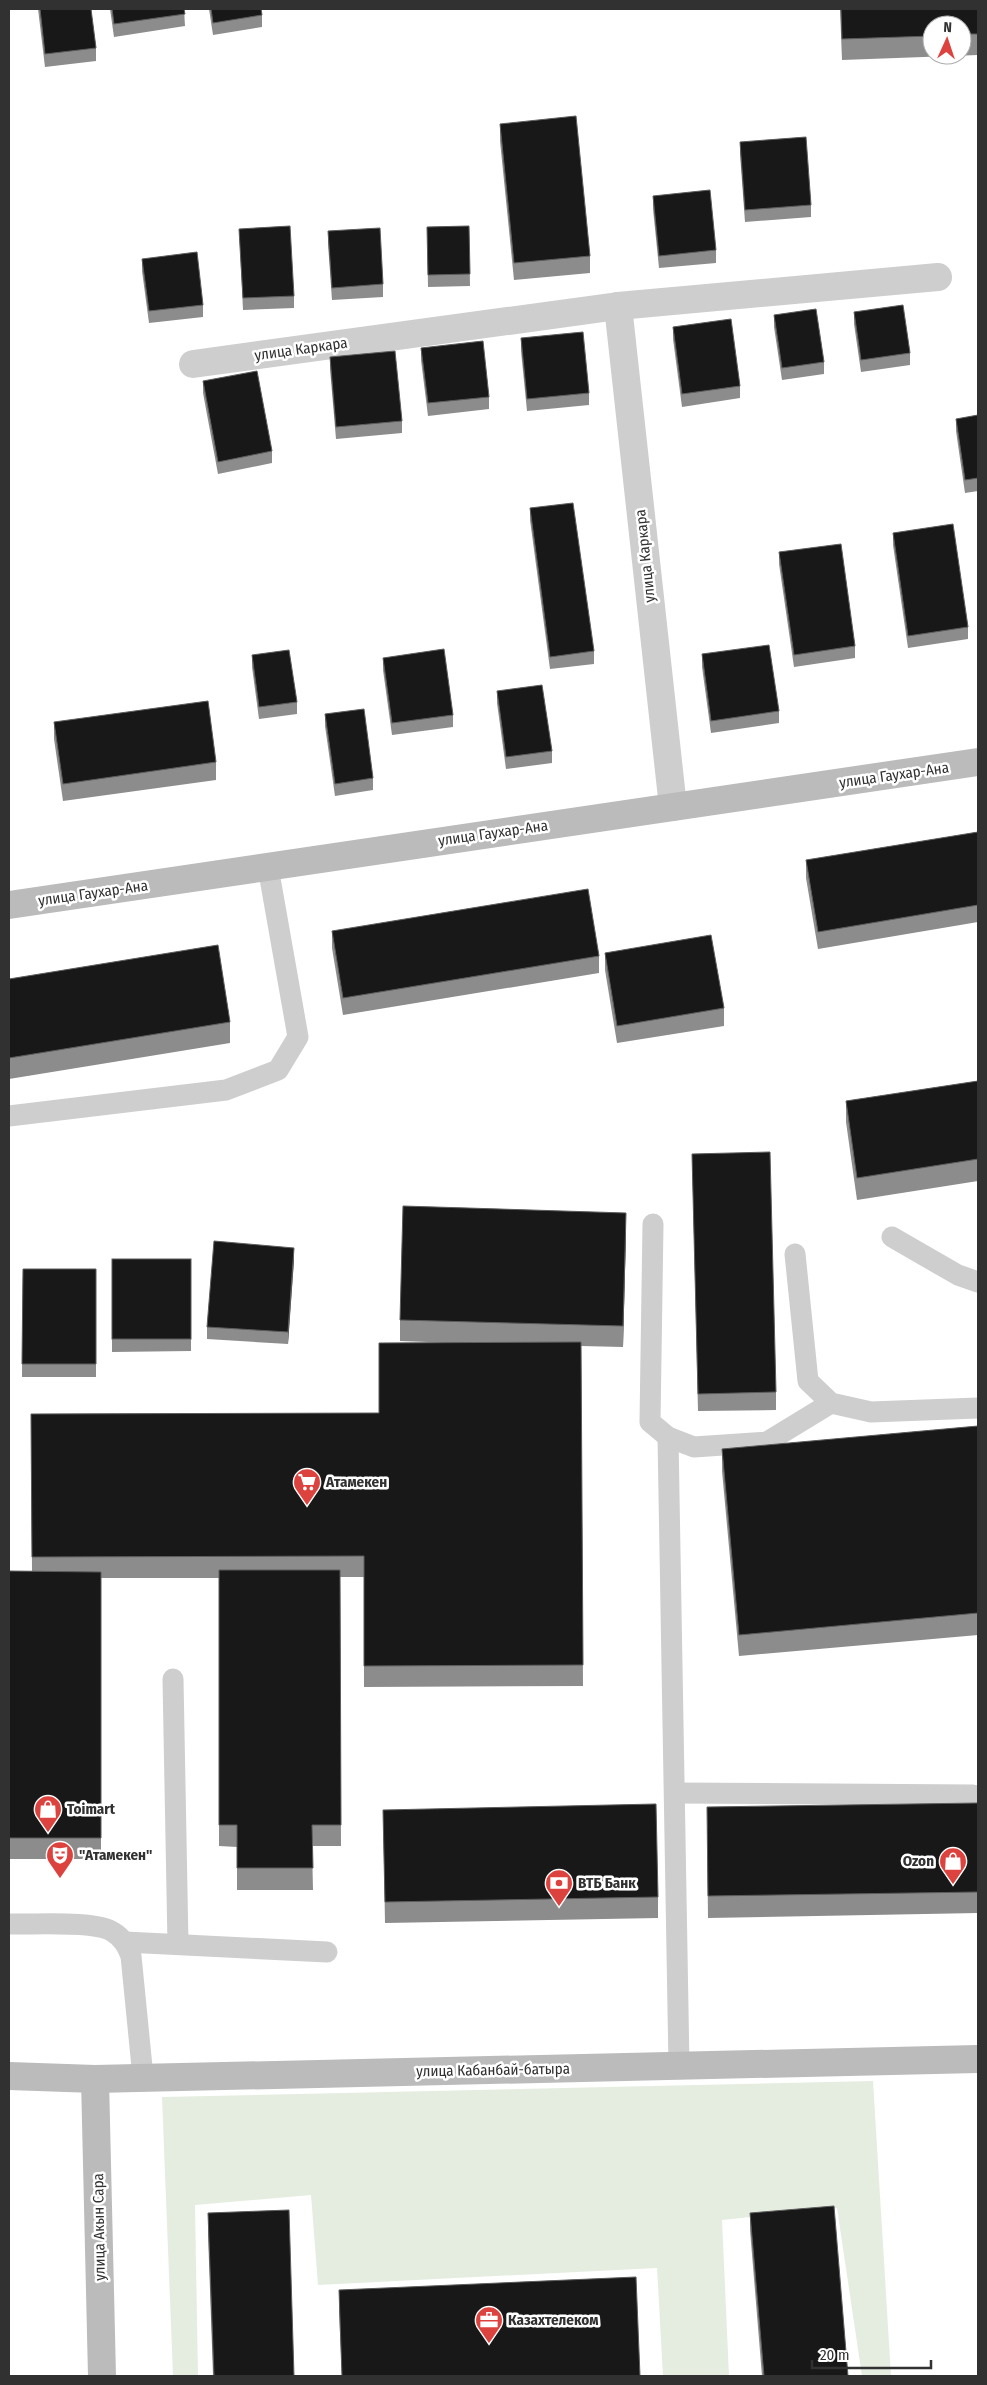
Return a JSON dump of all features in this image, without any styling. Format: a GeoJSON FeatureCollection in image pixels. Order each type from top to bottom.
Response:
{"type":"FeatureCollection","features":[{"type":"Feature","properties":{"kind":"main road","name":"улица Гаухар-Ана"},"geometry":{"type":"LineString","coordinates":[[9,905],[978,762]]}},
{"type":"Feature","properties":{"kind":"main road","name":"улица Кабанбай-батыра"},"geometry":{"type":"LineString","coordinates":[[9,2076],[95,2079],[978,2059]]}},
{"type":"Feature","properties":{"kind":"main road","name":"улица Акын Сара"},"geometry":{"type":"LineString","coordinates":[[95,2079],[102,2376]]}},
{"type":"Feature","properties":{"kind":"street","name":"улица Каркара"},"geometry":{"type":"LineString","coordinates":[[193,364],[618,306],[938,278]]}},
{"type":"Feature","properties":{"kind":"street","name":"улица Каркара"},"geometry":{"type":"LineString","coordinates":[[618,306],[673,807]]}},
{"type":"Feature","properties":{"kind":"lane"},"geometry":{"type":"LineString","coordinates":[[9,1116],[226,1090],[278,1070],[298,1037],[268,867]]}},
{"type":"Feature","properties":{"kind":"lane"},"geometry":{"type":"LineString","coordinates":[[653,1224],[650,1422],[668,1437],[694,1447],[767,1442],[831,1403]]}},
{"type":"Feature","properties":{"kind":"lane"},"geometry":{"type":"LineString","coordinates":[[892,1237],[958,1275],[978,1282]]}},
{"type":"Feature","properties":{"kind":"lane"},"geometry":{"type":"LineString","coordinates":[[795,1254],[808,1381],[831,1403],[871,1412],[978,1408]]}},
{"type":"Feature","properties":{"kind":"lane"},"geometry":{"type":"LineString","coordinates":[[668,1437],[679,2066]]}},
{"type":"Feature","properties":{"kind":"lane"},"geometry":{"type":"LineString","coordinates":[[173,1679],[178,1944]]}},
{"type":"Feature","properties":{"kind":"lane"},"geometry":{"type":"LineString","coordinates":[[675,1793],[972,1795]]}},
{"type":"Feature","properties":{"kind":"lane"},"geometry":{"type":"LineString","coordinates":[[9,1924],[90,1925],[112,1930],[125,1942],[131,1956],[143,2077]]}},
{"type":"Feature","properties":{"kind":"lane"},"geometry":{"type":"LineString","coordinates":[[125,1942],[328,1952]]}},
{"type":"Feature","properties":{"kind":"shaded area"},"geometry":{"type":"Polygon","coordinates":[[[873,2081],[891,2376],[862,2376],[837,2208],[722,2220],[729,2376],[663,2376],[657,2268],[318,2285],[311,2195],[195,2205],[198,2376],[173,2376],[162,2097],[873,2081]]]}},
{"type":"Feature","properties":{"kind":"building"},"geometry":{"type":"Polygon","coordinates":[[[40,9],[91,9],[96,48],[45,54],[40,9]]]}},
{"type":"Feature","properties":{"kind":"building"},"geometry":{"type":"Polygon","coordinates":[[[112,9],[184,9],[185,14],[114,24],[112,9]]]}},
{"type":"Feature","properties":{"kind":"building"},"geometry":{"type":"Polygon","coordinates":[[[211,9],[261,9],[262,15],[213,23],[211,9]]]}},
{"type":"Feature","properties":{"kind":"building"},"geometry":{"type":"Polygon","coordinates":[[[841,9],[978,9],[978,34],[972,34],[972,15],[922,15],[922,36],[842,39],[841,9]]]}},
{"type":"Feature","properties":{"kind":"building"},"geometry":{"type":"Polygon","coordinates":[[[576,116],[590,256],[514,263],[500,124],[576,116]]]}},
{"type":"Feature","properties":{"kind":"building"},"geometry":{"type":"Polygon","coordinates":[[[806,137],[811,205],[745,210],[740,142],[806,137]]]}},
{"type":"Feature","properties":{"kind":"building"},"geometry":{"type":"Polygon","coordinates":[[[710,190],[716,250],[659,256],[653,196],[710,190]]]}},
{"type":"Feature","properties":{"kind":"building"},"geometry":{"type":"Polygon","coordinates":[[[290,226],[294,296],[243,298],[239,229],[290,226]]]}},
{"type":"Feature","properties":{"kind":"building"},"geometry":{"type":"Polygon","coordinates":[[[469,226],[470,274],[428,275],[427,227],[469,226]]]}},
{"type":"Feature","properties":{"kind":"building"},"geometry":{"type":"Polygon","coordinates":[[[380,228],[383,284],[332,288],[328,231],[380,228]]]}},
{"type":"Feature","properties":{"kind":"building"},"geometry":{"type":"Polygon","coordinates":[[[197,252],[203,305],[149,311],[142,259],[197,252]]]}},
{"type":"Feature","properties":{"kind":"building"},"geometry":{"type":"Polygon","coordinates":[[[903,305],[910,353],[861,360],[854,312],[903,305]]]}},
{"type":"Feature","properties":{"kind":"building"},"geometry":{"type":"Polygon","coordinates":[[[816,309],[824,362],[782,368],[774,315],[816,309]]]}},
{"type":"Feature","properties":{"kind":"building"},"geometry":{"type":"Polygon","coordinates":[[[731,319],[740,386],[682,394],[673,327],[731,319]]]}},
{"type":"Feature","properties":{"kind":"building"},"geometry":{"type":"Polygon","coordinates":[[[583,332],[589,393],[527,399],[521,338],[583,332]]]}},
{"type":"Feature","properties":{"kind":"building"},"geometry":{"type":"Polygon","coordinates":[[[483,341],[489,397],[428,403],[421,348],[483,341]]]}},
{"type":"Feature","properties":{"kind":"building"},"geometry":{"type":"Polygon","coordinates":[[[395,351],[402,421],[336,427],[330,357],[395,351]]]}},
{"type":"Feature","properties":{"kind":"building"},"geometry":{"type":"Polygon","coordinates":[[[257,371],[272,451],[218,462],[203,381],[257,371]]]}},
{"type":"Feature","properties":{"kind":"building"},"geometry":{"type":"Polygon","coordinates":[[[978,415],[978,478],[965,480],[956,419],[978,415]]]}},
{"type":"Feature","properties":{"kind":"building"},"geometry":{"type":"Polygon","coordinates":[[[573,503],[594,651],[550,657],[530,508],[573,503]]]}},
{"type":"Feature","properties":{"kind":"building"},"geometry":{"type":"Polygon","coordinates":[[[953,524],[968,627],[908,636],[893,533],[953,524]]]}},
{"type":"Feature","properties":{"kind":"building"},"geometry":{"type":"Polygon","coordinates":[[[841,544],[855,646],[794,655],[779,552],[841,544]]]}},
{"type":"Feature","properties":{"kind":"building"},"geometry":{"type":"Polygon","coordinates":[[[769,645],[779,711],[711,721],[702,654],[769,645]]]}},
{"type":"Feature","properties":{"kind":"building"},"geometry":{"type":"Polygon","coordinates":[[[444,649],[453,715],[392,723],[383,658],[444,649]]]}},
{"type":"Feature","properties":{"kind":"building"},"geometry":{"type":"Polygon","coordinates":[[[289,650],[297,702],[259,707],[252,655],[289,650]]]}},
{"type":"Feature","properties":{"kind":"building"},"geometry":{"type":"Polygon","coordinates":[[[542,685],[552,751],[506,757],[497,691],[542,685]]]}},
{"type":"Feature","properties":{"kind":"building"},"geometry":{"type":"Polygon","coordinates":[[[208,701],[216,762],[63,784],[54,722],[208,701]]]}},
{"type":"Feature","properties":{"kind":"building"},"geometry":{"type":"Polygon","coordinates":[[[364,709],[373,778],[335,784],[325,714],[364,709]]]}},
{"type":"Feature","properties":{"kind":"building"},"geometry":{"type":"Polygon","coordinates":[[[978,832],[978,905],[818,932],[806,860],[978,832]]]}},
{"type":"Feature","properties":{"kind":"building"},"geometry":{"type":"Polygon","coordinates":[[[588,889],[599,956],[343,998],[332,931],[588,889]]]}},
{"type":"Feature","properties":{"kind":"building"},"geometry":{"type":"Polygon","coordinates":[[[711,935],[724,1008],[617,1026],[605,953],[711,935]]]}},
{"type":"Feature","properties":{"kind":"building"},"geometry":{"type":"Polygon","coordinates":[[[218,945],[230,1022],[9,1058],[9,979],[218,945]]]}},
{"type":"Feature","properties":{"kind":"building"},"geometry":{"type":"Polygon","coordinates":[[[978,1081],[978,1159],[857,1178],[846,1101],[978,1081]]]}},
{"type":"Feature","properties":{"kind":"building"},"geometry":{"type":"Polygon","coordinates":[[[770,1152],[776,1392],[698,1394],[692,1154],[770,1152]]]}},
{"type":"Feature","properties":{"kind":"building"},"geometry":{"type":"Polygon","coordinates":[[[403,1206],[626,1213],[623,1326],[400,1320],[403,1206]]]}},
{"type":"Feature","properties":{"kind":"building"},"geometry":{"type":"Polygon","coordinates":[[[214,1241],[294,1248],[288,1332],[207,1327],[214,1241]]]}},
{"type":"Feature","properties":{"kind":"building"},"geometry":{"type":"Polygon","coordinates":[[[112,1259],[191,1259],[191,1339],[112,1339],[112,1259]]]}},
{"type":"Feature","properties":{"kind":"building"},"geometry":{"type":"Polygon","coordinates":[[[23,1269],[96,1269],[96,1364],[22,1364],[23,1269]]]}},
{"type":"Feature","properties":{"kind":"building","name":"Атамекен"},"geometry":{"type":"Polygon","coordinates":[[[581,1342],[583,1665],[364,1666],[364,1556],[32,1557],[31,1414],[379,1413],[379,1343],[581,1342]]]}},
{"type":"Feature","properties":{"kind":"building"},"geometry":{"type":"Polygon","coordinates":[[[978,1426],[978,1613],[739,1635],[722,1449],[978,1426]]]}},
{"type":"Feature","properties":{"kind":"building"},"geometry":{"type":"Polygon","coordinates":[[[219,1570],[340,1570],[341,1825],[312,1825],[313,1868],[237,1868],[237,1825],[219,1825],[219,1570]]]}},
{"type":"Feature","properties":{"kind":"building"},"geometry":{"type":"Polygon","coordinates":[[[9,1571],[101,1572],[101,1838],[9,1838],[9,1571]]]}},
{"type":"Feature","properties":{"kind":"building"},"geometry":{"type":"Polygon","coordinates":[[[978,1803],[978,1892],[708,1896],[707,1807],[978,1803]]]}},
{"type":"Feature","properties":{"kind":"building"},"geometry":{"type":"Polygon","coordinates":[[[656,1804],[658,1897],[385,1902],[383,1810],[656,1804]]]}},
{"type":"Feature","properties":{"kind":"building"},"geometry":{"type":"Polygon","coordinates":[[[834,2206],[848,2376],[764,2376],[750,2213],[834,2206]]]}},
{"type":"Feature","properties":{"kind":"building"},"geometry":{"type":"Polygon","coordinates":[[[289,2210],[294,2376],[214,2376],[208,2213],[289,2210]]]}},
{"type":"Feature","properties":{"kind":"building","name":"Казахтелеком"},"geometry":{"type":"Polygon","coordinates":[[[636,2277],[640,2376],[342,2376],[339,2290],[636,2277]]]}},
{"type":"Feature","properties":{"kind":"place","name":"Атамекен"},"geometry":{"type":"Point","coordinates":[307,1506]}},
{"type":"Feature","properties":{"kind":"place","name":"Toimart"},"geometry":{"type":"Point","coordinates":[48,1833]}},
{"type":"Feature","properties":{"kind":"place","name":"\"Атамекен\""},"geometry":{"type":"Point","coordinates":[60,1879]}},
{"type":"Feature","properties":{"kind":"place","name":"Ozon"},"geometry":{"type":"Point","coordinates":[953,1885]}},
{"type":"Feature","properties":{"kind":"place","name":"ВТБ Банк"},"geometry":{"type":"Point","coordinates":[559,1907]}},
{"type":"Feature","properties":{"kind":"place","name":"Казахтелеком"},"geometry":{"type":"Point","coordinates":[489,2344]}}]}
